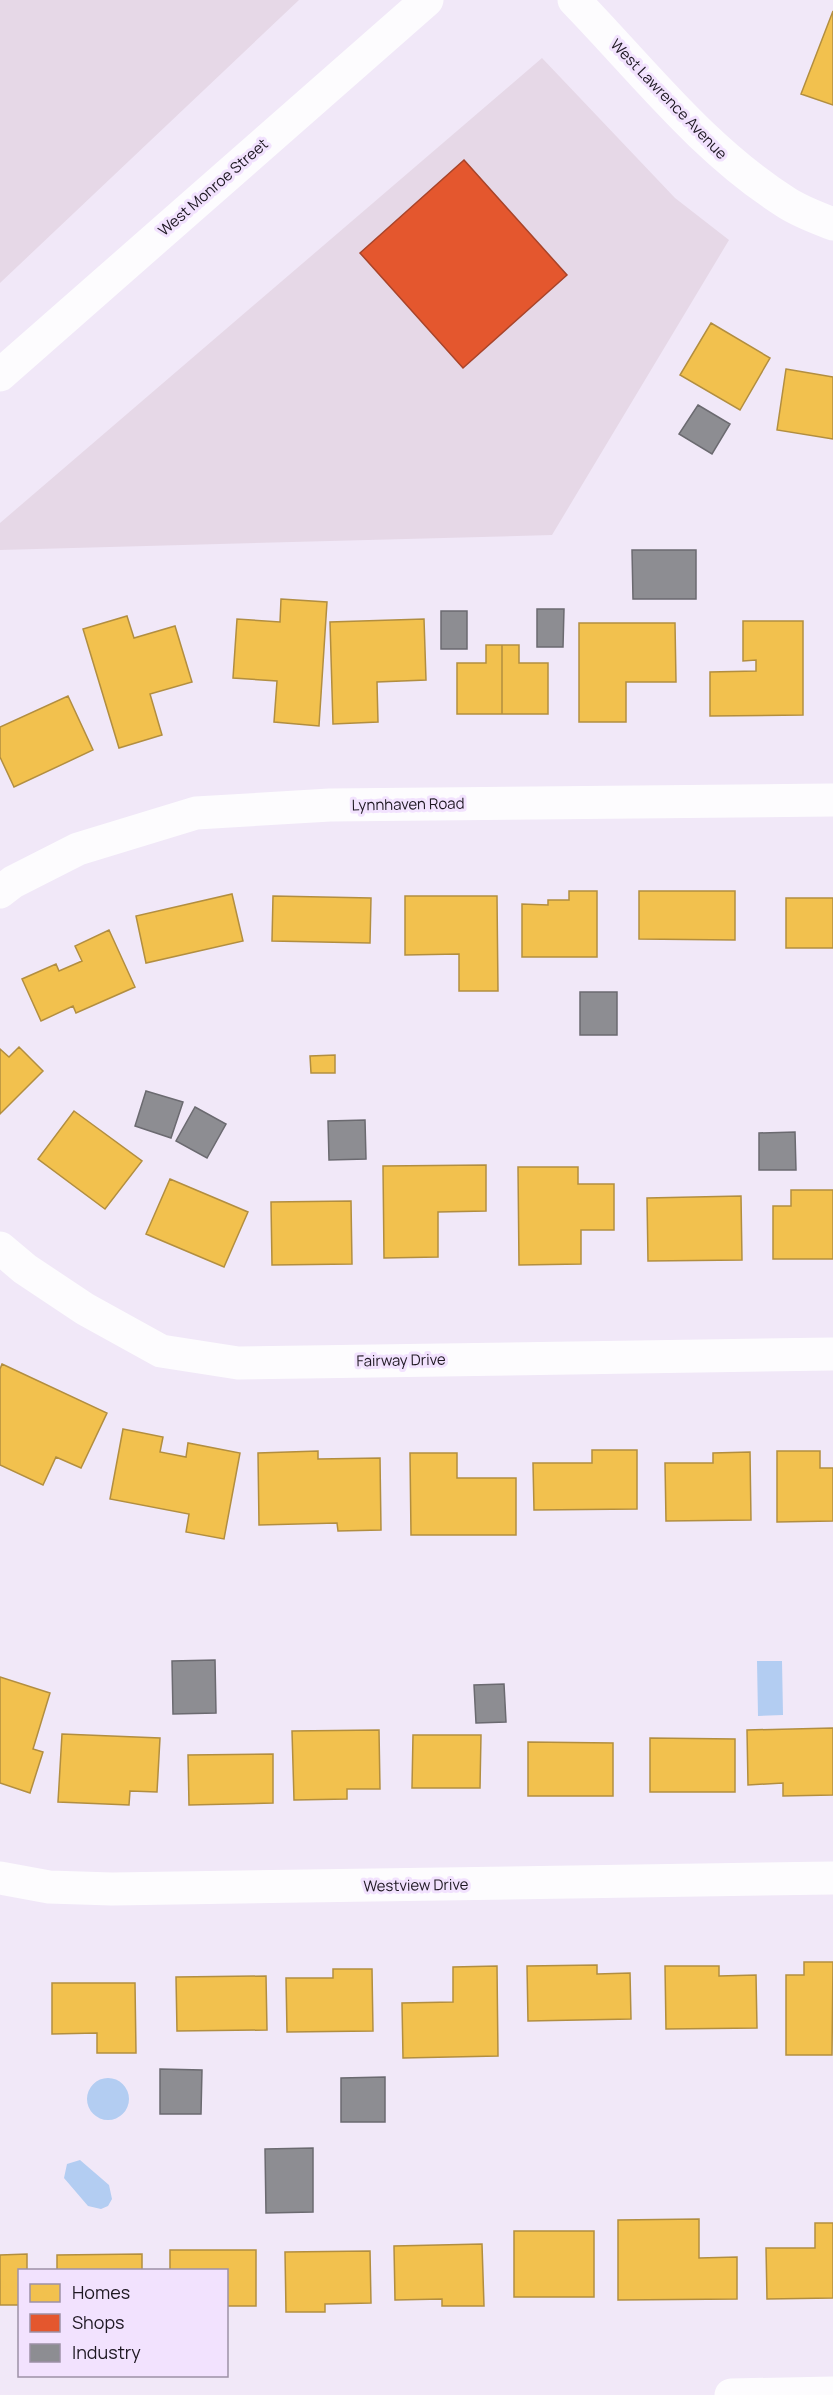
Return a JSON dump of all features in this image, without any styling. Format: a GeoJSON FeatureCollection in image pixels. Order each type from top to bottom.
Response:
{"type":"FeatureCollection","features":[{"type":"Feature","properties":{"kind":"street","name":"West Monroe Street"},"geometry":{"type":"LineString","coordinates":[[0,375],[427,0]]}},
{"type":"Feature","properties":{"kind":"street","name":"West Lawrence Avenue"},"geometry":{"type":"LineString","coordinates":[[574,0],[697,132],[734,165],[788,204],[833,224]]}},
{"type":"Feature","properties":{"kind":"street","name":"Lynnhaven Road"},"geometry":{"type":"LineString","coordinates":[[0,892],[13,882],[78,849],[196,813],[330,805],[833,800]]}},
{"type":"Feature","properties":{"kind":"street","name":"Fairway Drive"},"geometry":{"type":"LineString","coordinates":[[0,1248],[24,1269],[85,1309],[161,1351],[238,1363],[833,1354]]}},
{"type":"Feature","properties":{"kind":"street","name":"Westview Drive"},"geometry":{"type":"LineString","coordinates":[[0,1878],[49,1887],[112,1890],[833,1878]]}},
{"type":"Feature","properties":{"kind":"street"},"geometry":{"type":"LineString","coordinates":[[731,2395],[833,2393]]}},
{"type":"Feature","properties":{"kind":"shaded area"},"geometry":{"type":"Polygon","coordinates":[[[0,0],[299,0],[0,283],[0,0]]]}},
{"type":"Feature","properties":{"kind":"shaded area"},"geometry":{"type":"Polygon","coordinates":[[[542,58],[675,198],[729,240],[552,535],[0,550],[0,523],[542,58]]]}},
{"type":"Feature","properties":{"kind":"water"},"geometry":{"type":"Polygon","coordinates":[[[757,1661],[782,1661],[783,1715],[758,1716],[757,1661]]]}},
{"type":"Feature","properties":{"kind":"water"},"geometry":{"type":"Polygon","coordinates":[[[108,2078],[123,2084],[129,2099],[123,2114],[108,2120],[93,2114],[87,2099],[93,2084],[108,2078]]]}},
{"type":"Feature","properties":{"kind":"water"},"geometry":{"type":"Polygon","coordinates":[[[80,2160],[109,2185],[112,2199],[108,2206],[101,2209],[88,2206],[64,2178],[67,2164],[80,2160]]]}},
{"type":"Feature","properties":{"kind":"building: Homes"},"geometry":{"type":"Polygon","coordinates":[[[833,11],[833,105],[801,94],[833,11]]]}},
{"type":"Feature","properties":{"kind":"building: Homes"},"geometry":{"type":"Polygon","coordinates":[[[711,323],[770,358],[740,410],[680,375],[711,323]]]}},
{"type":"Feature","properties":{"kind":"building: Homes"},"geometry":{"type":"Polygon","coordinates":[[[786,369],[833,377],[833,439],[777,430],[786,369]]]}},
{"type":"Feature","properties":{"kind":"building: Homes"},"geometry":{"type":"Polygon","coordinates":[[[281,599],[327,602],[319,726],[274,722],[277,681],[233,678],[237,619],[280,622],[281,599]]]}},
{"type":"Feature","properties":{"kind":"building: Homes"},"geometry":{"type":"Polygon","coordinates":[[[127,616],[134,638],[175,626],[192,682],[150,694],[162,735],[119,748],[83,629],[127,616]]]}},
{"type":"Feature","properties":{"kind":"building: Homes"},"geometry":{"type":"Polygon","coordinates":[[[424,619],[426,680],[377,682],[378,722],[333,724],[330,622],[424,619]]]}},
{"type":"Feature","properties":{"kind":"building: Homes"},"geometry":{"type":"Polygon","coordinates":[[[743,621],[803,621],[803,715],[710,716],[710,672],[756,671],[756,660],[743,661],[743,621]]]}},
{"type":"Feature","properties":{"kind":"building: Homes"},"geometry":{"type":"Polygon","coordinates":[[[579,623],[675,623],[676,682],[626,682],[626,722],[579,722],[579,623]]]}},
{"type":"Feature","properties":{"kind":"building: Homes"},"geometry":{"type":"Polygon","coordinates":[[[486,645],[502,645],[502,714],[457,714],[457,663],[486,663],[486,645]]]}},
{"type":"Feature","properties":{"kind":"building: Homes"},"geometry":{"type":"Polygon","coordinates":[[[502,645],[519,645],[519,663],[548,663],[548,714],[502,714],[502,645]]]}},
{"type":"Feature","properties":{"kind":"building: Homes"},"geometry":{"type":"Polygon","coordinates":[[[68,696],[93,750],[14,787],[0,757],[0,727],[68,696]]]}},
{"type":"Feature","properties":{"kind":"building: Homes"},"geometry":{"type":"Polygon","coordinates":[[[569,891],[597,891],[597,957],[522,957],[522,904],[548,905],[548,900],[569,900],[569,891]]]}},
{"type":"Feature","properties":{"kind":"building: Homes"},"geometry":{"type":"Polygon","coordinates":[[[639,891],[735,891],[735,940],[639,939],[639,891]]]}},
{"type":"Feature","properties":{"kind":"building: Homes"},"geometry":{"type":"Polygon","coordinates":[[[232,894],[243,941],[146,963],[136,916],[232,894]]]}},
{"type":"Feature","properties":{"kind":"building: Homes"},"geometry":{"type":"Polygon","coordinates":[[[273,896],[371,898],[370,943],[272,941],[273,896]]]}},
{"type":"Feature","properties":{"kind":"building: Homes"},"geometry":{"type":"Polygon","coordinates":[[[405,896],[497,896],[498,991],[459,991],[459,954],[405,955],[405,896]]]}},
{"type":"Feature","properties":{"kind":"building: Homes"},"geometry":{"type":"Polygon","coordinates":[[[786,898],[833,898],[833,948],[786,948],[786,898]]]}},
{"type":"Feature","properties":{"kind":"building: Homes"},"geometry":{"type":"Polygon","coordinates":[[[109,930],[135,987],[76,1013],[73,1006],[41,1021],[22,979],[56,964],[59,971],[82,961],[75,946],[109,930]]]}},
{"type":"Feature","properties":{"kind":"building: Homes"},"geometry":{"type":"Polygon","coordinates":[[[19,1047],[43,1071],[0,1114],[0,1049],[9,1057],[19,1047]]]}},
{"type":"Feature","properties":{"kind":"building: Homes"},"geometry":{"type":"Polygon","coordinates":[[[335,1055],[335,1073],[311,1073],[310,1056],[335,1055]]]}},
{"type":"Feature","properties":{"kind":"building: Homes"},"geometry":{"type":"Polygon","coordinates":[[[74,1111],[142,1161],[105,1209],[38,1159],[74,1111]]]}},
{"type":"Feature","properties":{"kind":"building: Homes"},"geometry":{"type":"Polygon","coordinates":[[[486,1165],[486,1211],[438,1212],[438,1257],[384,1258],[383,1166],[486,1165]]]}},
{"type":"Feature","properties":{"kind":"building: Homes"},"geometry":{"type":"Polygon","coordinates":[[[518,1167],[578,1167],[578,1184],[614,1184],[614,1230],[581,1230],[581,1264],[519,1265],[518,1167]]]}},
{"type":"Feature","properties":{"kind":"building: Homes"},"geometry":{"type":"Polygon","coordinates":[[[170,1179],[248,1212],[224,1267],[146,1234],[170,1179]]]}},
{"type":"Feature","properties":{"kind":"building: Homes"},"geometry":{"type":"Polygon","coordinates":[[[791,1190],[833,1190],[833,1259],[773,1259],[773,1206],[791,1206],[791,1190]]]}},
{"type":"Feature","properties":{"kind":"building: Homes"},"geometry":{"type":"Polygon","coordinates":[[[741,1196],[742,1260],[648,1261],[647,1198],[741,1196]]]}},
{"type":"Feature","properties":{"kind":"building: Homes"},"geometry":{"type":"Polygon","coordinates":[[[351,1201],[352,1264],[272,1265],[271,1202],[351,1201]]]}},
{"type":"Feature","properties":{"kind":"building: Homes"},"geometry":{"type":"Polygon","coordinates":[[[2,1364],[107,1413],[81,1468],[56,1457],[43,1485],[0,1465],[0,1369],[2,1364]]]}},
{"type":"Feature","properties":{"kind":"building: Homes"},"geometry":{"type":"Polygon","coordinates":[[[123,1429],[163,1437],[160,1452],[186,1457],[188,1443],[240,1453],[224,1539],[186,1532],[189,1514],[110,1499],[123,1429]]]}},
{"type":"Feature","properties":{"kind":"building: Homes"},"geometry":{"type":"Polygon","coordinates":[[[592,1450],[637,1450],[637,1509],[534,1510],[533,1463],[592,1463],[592,1450]]]}},
{"type":"Feature","properties":{"kind":"building: Homes"},"geometry":{"type":"Polygon","coordinates":[[[318,1451],[318,1459],[380,1458],[381,1530],[338,1531],[337,1523],[259,1525],[258,1453],[318,1451]]]}},
{"type":"Feature","properties":{"kind":"building: Homes"},"geometry":{"type":"Polygon","coordinates":[[[777,1451],[820,1451],[820,1468],[833,1468],[833,1521],[777,1522],[777,1451]]]}},
{"type":"Feature","properties":{"kind":"building: Homes"},"geometry":{"type":"Polygon","coordinates":[[[750,1452],[751,1520],[666,1521],[665,1463],[713,1463],[713,1453],[750,1452]]]}},
{"type":"Feature","properties":{"kind":"building: Homes"},"geometry":{"type":"Polygon","coordinates":[[[410,1453],[457,1453],[457,1478],[516,1478],[516,1535],[411,1535],[410,1453]]]}},
{"type":"Feature","properties":{"kind":"building: Homes"},"geometry":{"type":"Polygon","coordinates":[[[0,1677],[50,1693],[33,1749],[43,1752],[30,1793],[0,1783],[0,1677]]]}},
{"type":"Feature","properties":{"kind":"building: Homes"},"geometry":{"type":"Polygon","coordinates":[[[833,1728],[833,1795],[783,1796],[783,1783],[748,1785],[747,1730],[833,1728]]]}},
{"type":"Feature","properties":{"kind":"building: Homes"},"geometry":{"type":"Polygon","coordinates":[[[379,1730],[380,1789],[347,1789],[347,1799],[294,1800],[292,1731],[379,1730]]]}},
{"type":"Feature","properties":{"kind":"building: Homes"},"geometry":{"type":"Polygon","coordinates":[[[62,1734],[160,1738],[157,1792],[130,1791],[129,1805],[58,1802],[62,1734]]]}},
{"type":"Feature","properties":{"kind":"building: Homes"},"geometry":{"type":"Polygon","coordinates":[[[413,1735],[481,1735],[480,1788],[412,1788],[413,1735]]]}},
{"type":"Feature","properties":{"kind":"building: Homes"},"geometry":{"type":"Polygon","coordinates":[[[650,1738],[735,1739],[735,1792],[650,1792],[650,1738]]]}},
{"type":"Feature","properties":{"kind":"building: Homes"},"geometry":{"type":"Polygon","coordinates":[[[528,1742],[613,1743],[613,1796],[528,1796],[528,1742]]]}},
{"type":"Feature","properties":{"kind":"building: Homes"},"geometry":{"type":"Polygon","coordinates":[[[273,1754],[273,1803],[189,1805],[188,1755],[273,1754]]]}},
{"type":"Feature","properties":{"kind":"building: Homes"},"geometry":{"type":"Polygon","coordinates":[[[804,1962],[833,1962],[832,2055],[786,2055],[786,1975],[804,1975],[804,1962]]]}},
{"type":"Feature","properties":{"kind":"building: Homes"},"geometry":{"type":"Polygon","coordinates":[[[597,1965],[597,1974],[630,1973],[631,2019],[528,2021],[527,1966],[597,1965]]]}},
{"type":"Feature","properties":{"kind":"building: Homes"},"geometry":{"type":"Polygon","coordinates":[[[497,1966],[498,2056],[403,2058],[402,2003],[453,2002],[453,1967],[497,1966]]]}},
{"type":"Feature","properties":{"kind":"building: Homes"},"geometry":{"type":"Polygon","coordinates":[[[665,1966],[719,1966],[719,1976],[756,1975],[757,2028],[666,2029],[665,1966]]]}},
{"type":"Feature","properties":{"kind":"building: Homes"},"geometry":{"type":"Polygon","coordinates":[[[333,1969],[372,1969],[373,2031],[287,2032],[286,1978],[333,1978],[333,1969]]]}},
{"type":"Feature","properties":{"kind":"building: Homes"},"geometry":{"type":"Polygon","coordinates":[[[266,1976],[267,2030],[177,2031],[176,1977],[266,1976]]]}},
{"type":"Feature","properties":{"kind":"building: Homes"},"geometry":{"type":"Polygon","coordinates":[[[52,1983],[135,1983],[136,2053],[97,2053],[97,2033],[52,2034],[52,1983]]]}},
{"type":"Feature","properties":{"kind":"building: Homes"},"geometry":{"type":"Polygon","coordinates":[[[699,2219],[699,2258],[737,2257],[737,2299],[618,2300],[618,2220],[699,2219]]]}},
{"type":"Feature","properties":{"kind":"building: Homes"},"geometry":{"type":"Polygon","coordinates":[[[815,2223],[833,2223],[833,2298],[767,2299],[766,2248],[815,2248],[815,2223]]]}},
{"type":"Feature","properties":{"kind":"building: Homes"},"geometry":{"type":"Polygon","coordinates":[[[514,2231],[594,2231],[594,2297],[514,2297],[514,2231]]]}},
{"type":"Feature","properties":{"kind":"building: Homes"},"geometry":{"type":"Polygon","coordinates":[[[482,2244],[484,2306],[442,2306],[442,2299],[395,2300],[394,2246],[482,2244]]]}},
{"type":"Feature","properties":{"kind":"building: Homes"},"geometry":{"type":"Polygon","coordinates":[[[170,2250],[256,2250],[256,2306],[228,2306],[228,2269],[170,2269],[170,2250]]]}},
{"type":"Feature","properties":{"kind":"building: Homes"},"geometry":{"type":"Polygon","coordinates":[[[370,2251],[371,2303],[325,2304],[325,2312],[286,2312],[285,2252],[370,2251]]]}},
{"type":"Feature","properties":{"kind":"building: Homes"},"geometry":{"type":"Polygon","coordinates":[[[27,2254],[27,2269],[18,2269],[18,2305],[0,2305],[0,2255],[27,2254]]]}},
{"type":"Feature","properties":{"kind":"building: Homes"},"geometry":{"type":"Polygon","coordinates":[[[142,2254],[142,2269],[57,2269],[57,2255],[142,2254]]]}},
{"type":"Feature","properties":{"kind":"building: Shops"},"geometry":{"type":"Polygon","coordinates":[[[464,160],[567,275],[463,368],[360,253],[464,160]]]}},
{"type":"Feature","properties":{"kind":"building: Industry"},"geometry":{"type":"Polygon","coordinates":[[[698,405],[730,424],[712,454],[679,434],[698,405]]]}},
{"type":"Feature","properties":{"kind":"building: Industry"},"geometry":{"type":"Polygon","coordinates":[[[632,550],[696,550],[696,599],[633,599],[632,550]]]}},
{"type":"Feature","properties":{"kind":"building: Industry"},"geometry":{"type":"Polygon","coordinates":[[[537,609],[564,609],[563,647],[537,647],[537,609]]]}},
{"type":"Feature","properties":{"kind":"building: Industry"},"geometry":{"type":"Polygon","coordinates":[[[441,611],[467,611],[467,649],[441,649],[441,611]]]}},
{"type":"Feature","properties":{"kind":"building: Industry"},"geometry":{"type":"Polygon","coordinates":[[[580,992],[617,992],[617,1035],[580,1035],[580,992]]]}},
{"type":"Feature","properties":{"kind":"building: Industry"},"geometry":{"type":"Polygon","coordinates":[[[146,1091],[183,1102],[171,1138],[135,1126],[146,1091]]]}},
{"type":"Feature","properties":{"kind":"building: Industry"},"geometry":{"type":"Polygon","coordinates":[[[195,1107],[226,1124],[207,1158],[176,1141],[195,1107]]]}},
{"type":"Feature","properties":{"kind":"building: Industry"},"geometry":{"type":"Polygon","coordinates":[[[365,1120],[366,1159],[329,1160],[328,1121],[365,1120]]]}},
{"type":"Feature","properties":{"kind":"building: Industry"},"geometry":{"type":"Polygon","coordinates":[[[795,1132],[796,1170],[759,1170],[759,1133],[795,1132]]]}},
{"type":"Feature","properties":{"kind":"building: Industry"},"geometry":{"type":"Polygon","coordinates":[[[215,1660],[216,1713],[173,1714],[172,1661],[215,1660]]]}},
{"type":"Feature","properties":{"kind":"building: Industry"},"geometry":{"type":"Polygon","coordinates":[[[504,1684],[506,1722],[476,1723],[474,1685],[504,1684]]]}},
{"type":"Feature","properties":{"kind":"building: Industry"},"geometry":{"type":"Polygon","coordinates":[[[160,2069],[202,2070],[201,2114],[160,2114],[160,2069]]]}},
{"type":"Feature","properties":{"kind":"building: Industry"},"geometry":{"type":"Polygon","coordinates":[[[385,2077],[385,2122],[341,2122],[341,2078],[385,2077]]]}},
{"type":"Feature","properties":{"kind":"building: Industry"},"geometry":{"type":"Polygon","coordinates":[[[313,2148],[313,2212],[266,2213],[265,2149],[313,2148]]]}}]}
